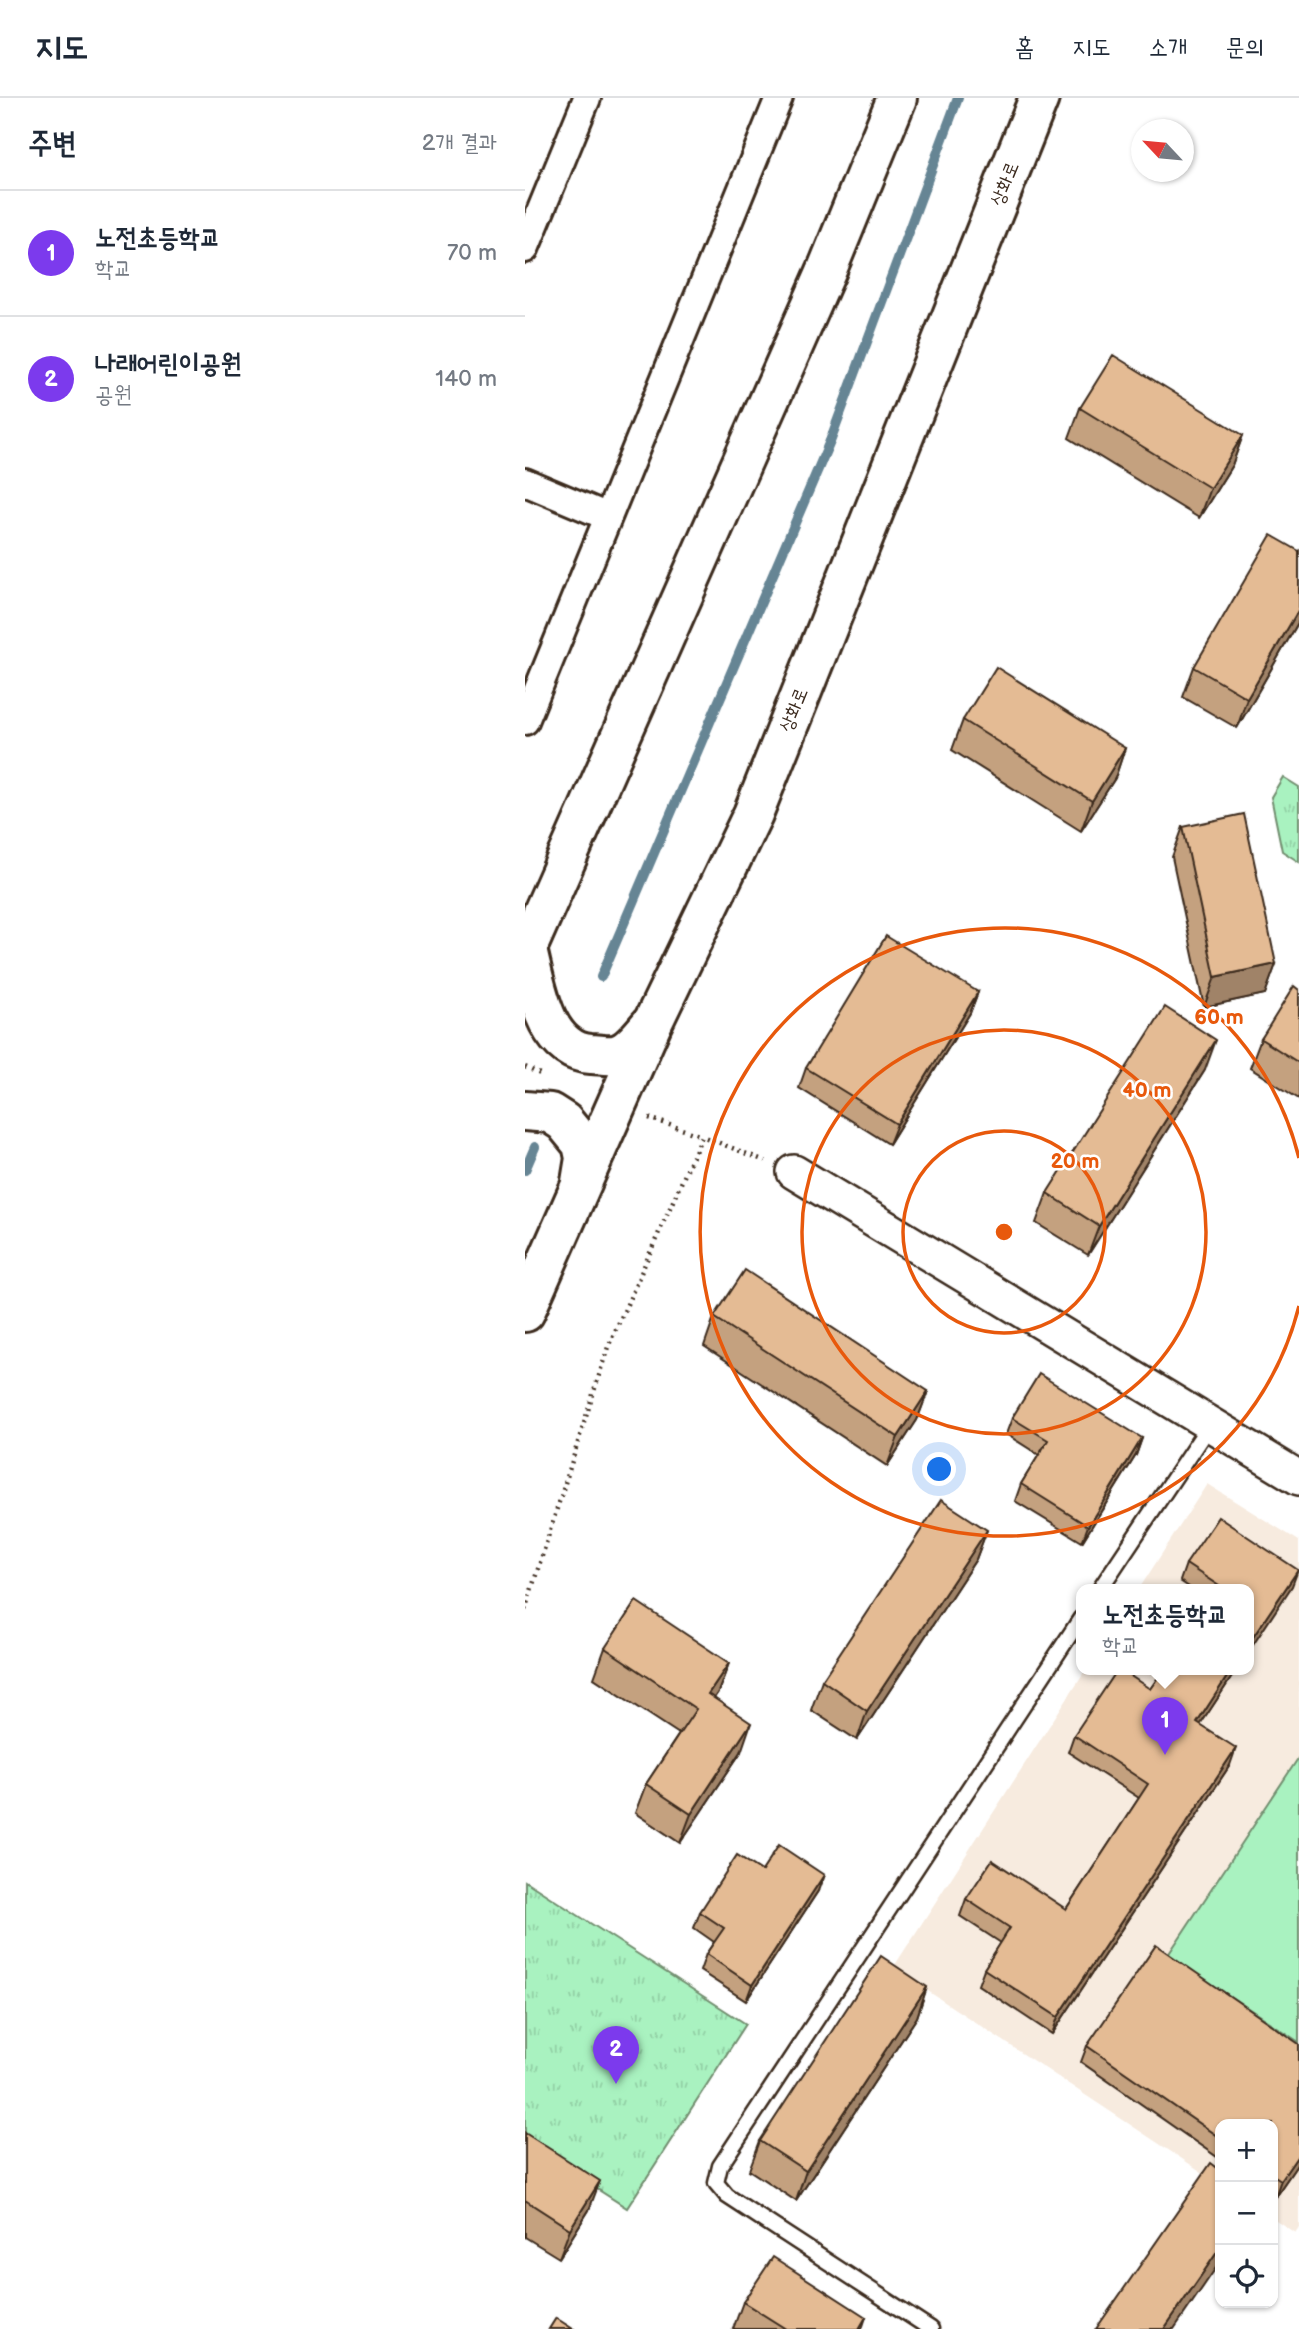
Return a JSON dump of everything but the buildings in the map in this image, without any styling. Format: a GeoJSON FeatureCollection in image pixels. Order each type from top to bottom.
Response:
{"type":"FeatureCollection","features":[{"type":"Feature","properties":{"kind":"main road"},"geometry":{"type":"LineString","coordinates":[[652,1024],[628,1048],[615,1055],[586,1053],[571,1048],[550,1026],[526,951],[826,272],[897,98]]}},
{"type":"Feature","properties":{"kind":"main road","name":"상화로"},"geometry":{"type":"LineString","coordinates":[[525,1312],[652,1024],[753,814],[1039,98]]}},
{"type":"Feature","properties":{"kind":"main road"},"geometry":{"type":"LineString","coordinates":[[525,1111],[550,1113],[564,1122],[582,1143],[585,1158],[580,1188]]}},
{"type":"Feature","properties":{"kind":"street"},"geometry":{"type":"LineString","coordinates":[[525,721],[779,98]]}},
{"type":"Feature","properties":{"kind":"street"},"geometry":{"type":"LineString","coordinates":[[525,248],[580,101]]}},
{"type":"Feature","properties":{"kind":"street"},"geometry":{"type":"LineString","coordinates":[[525,482],[608,517]]}},
{"type":"Feature","properties":{"kind":"street"},"geometry":{"type":"LineString","coordinates":[[794,1172],[1299,1478]]}},
{"type":"Feature","properties":{"kind":"lane"},"geometry":{"type":"LineString","coordinates":[[1103,1584],[1210,1424]]}},
{"type":"Feature","properties":{"kind":"lane"},"geometry":{"type":"LineString","coordinates":[[931,2329],[727,2196],[716,2183],[720,2166],[1076,1626]]}},
{"type":"Feature","properties":{"kind":"path"},"geometry":{"type":"LineString","coordinates":[[525,1610],[608,1347],[702,1136],[794,1172]]}},
{"type":"Feature","properties":{"kind":"shaded area"},"geometry":{"type":"Polygon","coordinates":[[[1207,1484],[1299,1541],[1299,2227],[1295,2233],[1278,2221],[1278,2119],[1215,2119],[1215,2181],[893,1968],[1082,1675],[1254,1675],[1254,1584],[1142,1584],[1207,1484]]]}},
{"type":"Feature","properties":{"kind":"green space"},"geometry":{"type":"Polygon","coordinates":[[[1283,777],[1299,787],[1299,862],[1282,851],[1271,797],[1283,777]]]}},
{"type":"Feature","properties":{"kind":"green space"},"geometry":{"type":"Polygon","coordinates":[[[1299,1757],[1299,2042],[1168,1955],[1299,1757]]]}},
{"type":"Feature","properties":{"kind":"green space"},"geometry":{"type":"Polygon","coordinates":[[[525,1881],[746,2024],[627,2208],[525,2143],[525,1881]]]}},
{"type":"Feature","properties":{"kind":"waterway"},"geometry":{"type":"LineString","coordinates":[[601,977],[830,441],[958,98]]}},
{"type":"Feature","properties":{"kind":"waterway"},"geometry":{"type":"LineString","coordinates":[[525,1170],[535,1147]]}},
{"type":"Feature","properties":{"kind":"place","name":"노전초등학교"},"geometry":{"type":"Point","coordinates":[1165,1755]}},
{"type":"Feature","properties":{"kind":"place","name":"나래어린이공원"},"geometry":{"type":"Point","coordinates":[616,2084]}}]}
